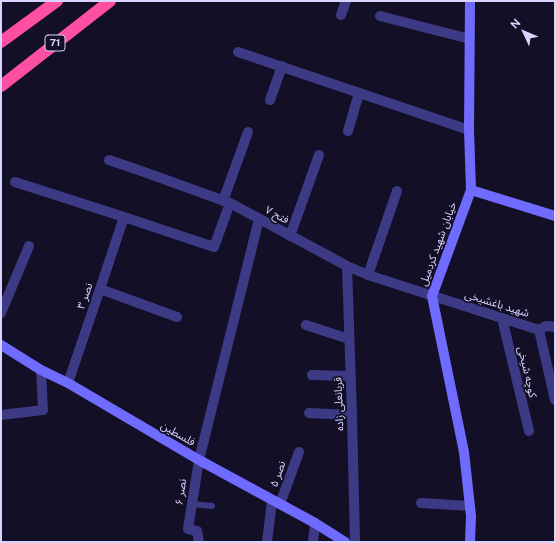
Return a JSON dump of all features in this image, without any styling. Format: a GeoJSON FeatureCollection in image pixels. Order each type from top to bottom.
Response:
{"type":"FeatureCollection","features":[{"type":"Feature","properties":{"kind":"highway"},"geometry":{"type":"LineString","coordinates":[[1,42],[57,1]]}},
{"type":"Feature","properties":{"kind":"highway","name":"71"},"geometry":{"type":"LineString","coordinates":[[1,86],[110,1]]}},
{"type":"Feature","properties":{"kind":"street"},"geometry":{"type":"LineString","coordinates":[[341,15],[346,1]]}},
{"type":"Feature","properties":{"kind":"street","name":"خیابان شهید کردمیل"},"geometry":{"type":"LineString","coordinates":[[470,1],[469,130],[471,190],[432,296],[464,452],[471,511]]}},
{"type":"Feature","properties":{"kind":"street"},"geometry":{"type":"LineString","coordinates":[[380,16],[470,39]]}},
{"type":"Feature","properties":{"kind":"street"},"geometry":{"type":"LineString","coordinates":[[238,52],[469,130]]}},
{"type":"Feature","properties":{"kind":"street"},"geometry":{"type":"LineString","coordinates":[[270,100],[282,66]]}},
{"type":"Feature","properties":{"kind":"street"},"geometry":{"type":"LineString","coordinates":[[348,131],[359,93]]}},
{"type":"Feature","properties":{"kind":"street"},"geometry":{"type":"LineString","coordinates":[[15,182],[214,247],[226,202],[248,132]]}},
{"type":"Feature","properties":{"kind":"street"},"geometry":{"type":"LineString","coordinates":[[290,236],[319,155]]}},
{"type":"Feature","properties":{"kind":"street","name":"فتح ۷"},"geometry":{"type":"LineString","coordinates":[[109,160],[226,202],[347,266],[368,275],[432,296]]}},
{"type":"Feature","properties":{"kind":"street"},"geometry":{"type":"LineString","coordinates":[[471,190],[555,216]]}},
{"type":"Feature","properties":{"kind":"street"},"geometry":{"type":"LineString","coordinates":[[368,275],[397,191]]}},
{"type":"Feature","properties":{"kind":"street","name":"نصر ۳"},"geometry":{"type":"LineString","coordinates":[[68,384],[124,217]]}},
{"type":"Feature","properties":{"kind":"street","name":"نصر ۶"},"geometry":{"type":"LineString","coordinates":[[199,542],[197,531],[188,529],[198,460],[259,219]]}},
{"type":"Feature","properties":{"kind":"street"},"geometry":{"type":"LineString","coordinates":[[1,313],[29,246]]}},
{"type":"Feature","properties":{"kind":"street","name":"قربانعلی زاده"},"geometry":{"type":"LineString","coordinates":[[347,266],[352,415],[354,542]]}},
{"type":"Feature","properties":{"kind":"street"},"geometry":{"type":"LineString","coordinates":[[100,289],[177,316]]}},
{"type":"Feature","properties":{"kind":"street","name":"شهید باغشیخی"},"geometry":{"type":"LineString","coordinates":[[432,296],[539,330],[546,326],[555,327]]}},
{"type":"Feature","properties":{"kind":"street","name":"کوچه شیخی"},"geometry":{"type":"LineString","coordinates":[[502,318],[529,431]]}},
{"type":"Feature","properties":{"kind":"street"},"geometry":{"type":"LineString","coordinates":[[306,325],[349,339]]}},
{"type":"Feature","properties":{"kind":"street"},"geometry":{"type":"LineString","coordinates":[[539,330],[555,400]]}},
{"type":"Feature","properties":{"kind":"street","name":"فلسطین"},"geometry":{"type":"LineString","coordinates":[[1,345],[41,370],[68,384],[198,460],[276,502],[345,542]]}},
{"type":"Feature","properties":{"kind":"street"},"geometry":{"type":"LineString","coordinates":[[1,415],[43,410],[41,370]]}},
{"type":"Feature","properties":{"kind":"street"},"geometry":{"type":"LineString","coordinates":[[312,375],[350,376]]}},
{"type":"Feature","properties":{"kind":"street"},"geometry":{"type":"LineString","coordinates":[[309,413],[352,415]]}},
{"type":"Feature","properties":{"kind":"street","name":"نصر ۵"},"geometry":{"type":"LineString","coordinates":[[268,542],[276,502],[298,452]]}},
{"type":"Feature","properties":{"kind":"street"},"geometry":{"type":"LineString","coordinates":[[421,503],[471,511]]}},
{"type":"Feature","properties":{"kind":"street"},"geometry":{"type":"LineString","coordinates":[[464,542],[471,511]]}},
{"type":"Feature","properties":{"kind":"street"},"geometry":{"type":"LineString","coordinates":[[470,542],[471,511]]}},
{"type":"Feature","properties":{"kind":"street"},"geometry":{"type":"LineString","coordinates":[[313,542],[315,524]]}},
{"type":"Feature","properties":{"kind":"lane"},"geometry":{"type":"LineString","coordinates":[[192,504],[212,506]]}}]}
